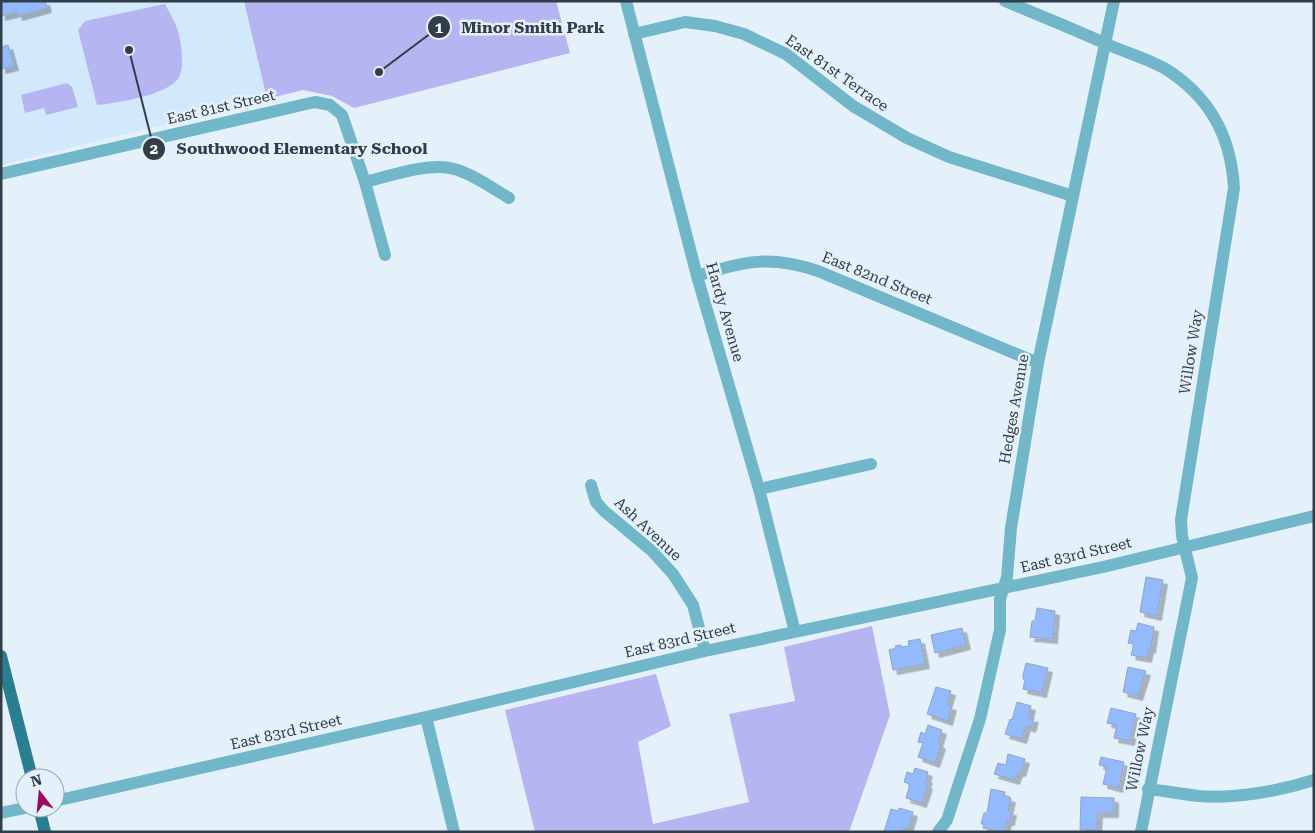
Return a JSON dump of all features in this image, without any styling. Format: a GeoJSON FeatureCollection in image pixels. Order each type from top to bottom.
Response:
{"type":"FeatureCollection","features":[{"type":"Feature","properties":{"kind":"main road"},"geometry":{"type":"LineString","coordinates":[[1,656],[6,691],[29,768]]}},
{"type":"Feature","properties":{"kind":"main road"},"geometry":{"type":"LineString","coordinates":[[42,818],[45,832]]}},
{"type":"Feature","properties":{"kind":"street","name":"Hardy Avenue"},"geometry":{"type":"LineString","coordinates":[[626,1],[697,276],[759,489],[795,632]]}},
{"type":"Feature","properties":{"kind":"street","name":"Willow Way"},"geometry":{"type":"LineString","coordinates":[[1005,1],[1164,68],[1194,91],[1209,109],[1221,129],[1228,146],[1233,170],[1234,188],[1181,520],[1182,536],[1192,578],[1148,789],[1141,832]]}},
{"type":"Feature","properties":{"kind":"street","name":"Hedges Avenue"},"geometry":{"type":"LineString","coordinates":[[949,826],[980,719],[1000,630],[1000,599],[1007,577],[1011,528],[1038,363],[1114,1]]}},
{"type":"Feature","properties":{"kind":"street","name":"East 81st Terrace"},"geometry":{"type":"LineString","coordinates":[[634,34],[685,22],[715,26],[744,34],[786,54],[853,106],[907,138],[948,156],[1073,196]]}},
{"type":"Feature","properties":{"kind":"street","name":"East 81st Street"},"geometry":{"type":"LineString","coordinates":[[1,174],[315,102],[330,106],[342,115],[366,182]]}},
{"type":"Feature","properties":{"kind":"street"},"geometry":{"type":"LineString","coordinates":[[385,255],[366,182],[415,170],[453,169],[468,175],[509,198]]}},
{"type":"Feature","properties":{"kind":"street","name":"East 82nd Street"},"geometry":{"type":"LineString","coordinates":[[697,276],[730,265],[749,262],[774,261],[799,264],[1038,363]]}},
{"type":"Feature","properties":{"kind":"street"},"geometry":{"type":"LineString","coordinates":[[759,489],[871,464]]}},
{"type":"Feature","properties":{"kind":"street","name":"Ash Avenue"},"geometry":{"type":"LineString","coordinates":[[591,485],[596,502],[604,511],[652,550],[674,574],[693,605],[705,651]]}},
{"type":"Feature","properties":{"kind":"street","name":"East 83rd Street"},"geometry":{"type":"LineString","coordinates":[[65,799],[426,717],[705,651],[1103,567],[1314,516]]}},
{"type":"Feature","properties":{"kind":"street"},"geometry":{"type":"LineString","coordinates":[[426,717],[454,832]]}},
{"type":"Feature","properties":{"kind":"street"},"geometry":{"type":"LineString","coordinates":[[1148,789],[1200,796],[1255,794],[1314,780]]}},
{"type":"Feature","properties":{"kind":"street"},"geometry":{"type":"LineString","coordinates":[[1,813],[15,810]]}},
{"type":"Feature","properties":{"kind":"street"},"geometry":{"type":"LineString","coordinates":[[938,832],[949,826]]}},
{"type":"Feature","properties":{"kind":"shaded area"},"geometry":{"type":"Polygon","coordinates":[[[1,1],[244,1],[267,99],[1,165],[1,1]]]}},
{"type":"Feature","properties":{"kind":"shaded area"},"geometry":{"type":"Polygon","coordinates":[[[244,1],[556,1],[570,53],[354,108],[332,96],[303,90],[267,99],[244,1]]]}},
{"type":"Feature","properties":{"kind":"shaded area"},"geometry":{"type":"Polygon","coordinates":[[[165,4],[176,25],[180,39],[182,67],[179,77],[165,89],[154,93],[129,100],[97,105],[78,30],[85,21],[165,4]]]}},
{"type":"Feature","properties":{"kind":"shaded area"},"geometry":{"type":"Polygon","coordinates":[[[67,83],[72,87],[78,107],[46,115],[44,108],[25,113],[21,95],[67,83]]]}},
{"type":"Feature","properties":{"kind":"shaded area"},"geometry":{"type":"Polygon","coordinates":[[[872,626],[890,715],[849,832],[535,832],[505,710],[656,674],[671,726],[638,742],[653,824],[749,802],[729,714],[795,701],[784,647],[872,626]]]}},
{"type":"Feature","properties":{"kind":"building"},"geometry":{"type":"Polygon","coordinates":[[[1,1],[45,1],[47,8],[18,16],[17,12],[1,16],[1,1]]]}},
{"type":"Feature","properties":{"kind":"building"},"geometry":{"type":"Polygon","coordinates":[[[8,45],[14,66],[1,69],[1,47],[8,45]]]}},
{"type":"Feature","properties":{"kind":"building"},"geometry":{"type":"Polygon","coordinates":[[[1146,577],[1163,580],[1157,616],[1140,612],[1146,577]]]}},
{"type":"Feature","properties":{"kind":"building"},"geometry":{"type":"Polygon","coordinates":[[[1037,608],[1055,611],[1053,639],[1030,637],[1032,621],[1035,621],[1037,608]]]}},
{"type":"Feature","properties":{"kind":"building"},"geometry":{"type":"Polygon","coordinates":[[[1138,623],[1154,627],[1151,649],[1149,648],[1147,658],[1131,655],[1134,644],[1128,643],[1131,630],[1136,631],[1138,623]]]}},
{"type":"Feature","properties":{"kind":"building"},"geometry":{"type":"Polygon","coordinates":[[[962,628],[966,645],[935,653],[931,635],[962,628]]]}},
{"type":"Feature","properties":{"kind":"building"},"geometry":{"type":"Polygon","coordinates":[[[920,639],[925,664],[893,670],[889,650],[896,648],[895,646],[909,646],[908,641],[920,639]]]}},
{"type":"Feature","properties":{"kind":"building"},"geometry":{"type":"Polygon","coordinates":[[[1026,663],[1048,668],[1042,693],[1023,689],[1025,680],[1023,675],[1026,663]]]}},
{"type":"Feature","properties":{"kind":"building"},"geometry":{"type":"Polygon","coordinates":[[[1128,667],[1146,671],[1138,696],[1123,692],[1128,667]]]}},
{"type":"Feature","properties":{"kind":"building"},"geometry":{"type":"Polygon","coordinates":[[[936,687],[951,691],[947,705],[952,706],[948,721],[927,714],[936,687]]]}},
{"type":"Feature","properties":{"kind":"building"},"geometry":{"type":"Polygon","coordinates":[[[1017,702],[1031,706],[1028,717],[1034,718],[1031,728],[1026,726],[1022,739],[1005,734],[1010,719],[1012,720],[1017,702]]]}},
{"type":"Feature","properties":{"kind":"building"},"geometry":{"type":"Polygon","coordinates":[[[1111,708],[1136,714],[1130,741],[1114,738],[1117,725],[1107,723],[1111,708]]]}},
{"type":"Feature","properties":{"kind":"building"},"geometry":{"type":"Polygon","coordinates":[[[928,725],[942,730],[938,743],[941,745],[935,763],[918,757],[923,743],[918,742],[921,732],[925,734],[928,725]]]}},
{"type":"Feature","properties":{"kind":"building"},"geometry":{"type":"Polygon","coordinates":[[[1008,754],[1025,759],[1021,772],[1018,772],[1015,780],[994,774],[998,763],[1006,765],[1008,754]]]}},
{"type":"Feature","properties":{"kind":"building"},"geometry":{"type":"Polygon","coordinates":[[[1101,757],[1124,762],[1119,788],[1103,784],[1107,767],[1099,765],[1101,757]]]}},
{"type":"Feature","properties":{"kind":"building"},"geometry":{"type":"Polygon","coordinates":[[[915,768],[928,772],[926,778],[928,779],[926,784],[924,784],[928,785],[922,803],[906,798],[910,784],[904,782],[907,772],[913,774],[915,768]]]}},
{"type":"Feature","properties":{"kind":"building"},"geometry":{"type":"Polygon","coordinates":[[[991,789],[1005,792],[1004,796],[1011,798],[1008,811],[1012,811],[1010,821],[1007,821],[1004,832],[983,828],[984,824],[981,824],[984,813],[987,813],[991,789]]]}},
{"type":"Feature","properties":{"kind":"building"},"geometry":{"type":"Polygon","coordinates":[[[1081,797],[1114,798],[1114,813],[1098,813],[1097,830],[1080,830],[1081,797]]]}},
{"type":"Feature","properties":{"kind":"building"},"geometry":{"type":"Polygon","coordinates":[[[899,808],[913,812],[908,829],[903,828],[902,832],[884,832],[891,809],[898,811],[899,808]]]}},
{"type":"Feature","properties":{"kind":"place","name":"Southwood Elementary School"},"geometry":{"type":"Point","coordinates":[129,50]}},
{"type":"Feature","properties":{"kind":"place","name":"Minor Smith Park"},"geometry":{"type":"Point","coordinates":[379,72]}}]}
